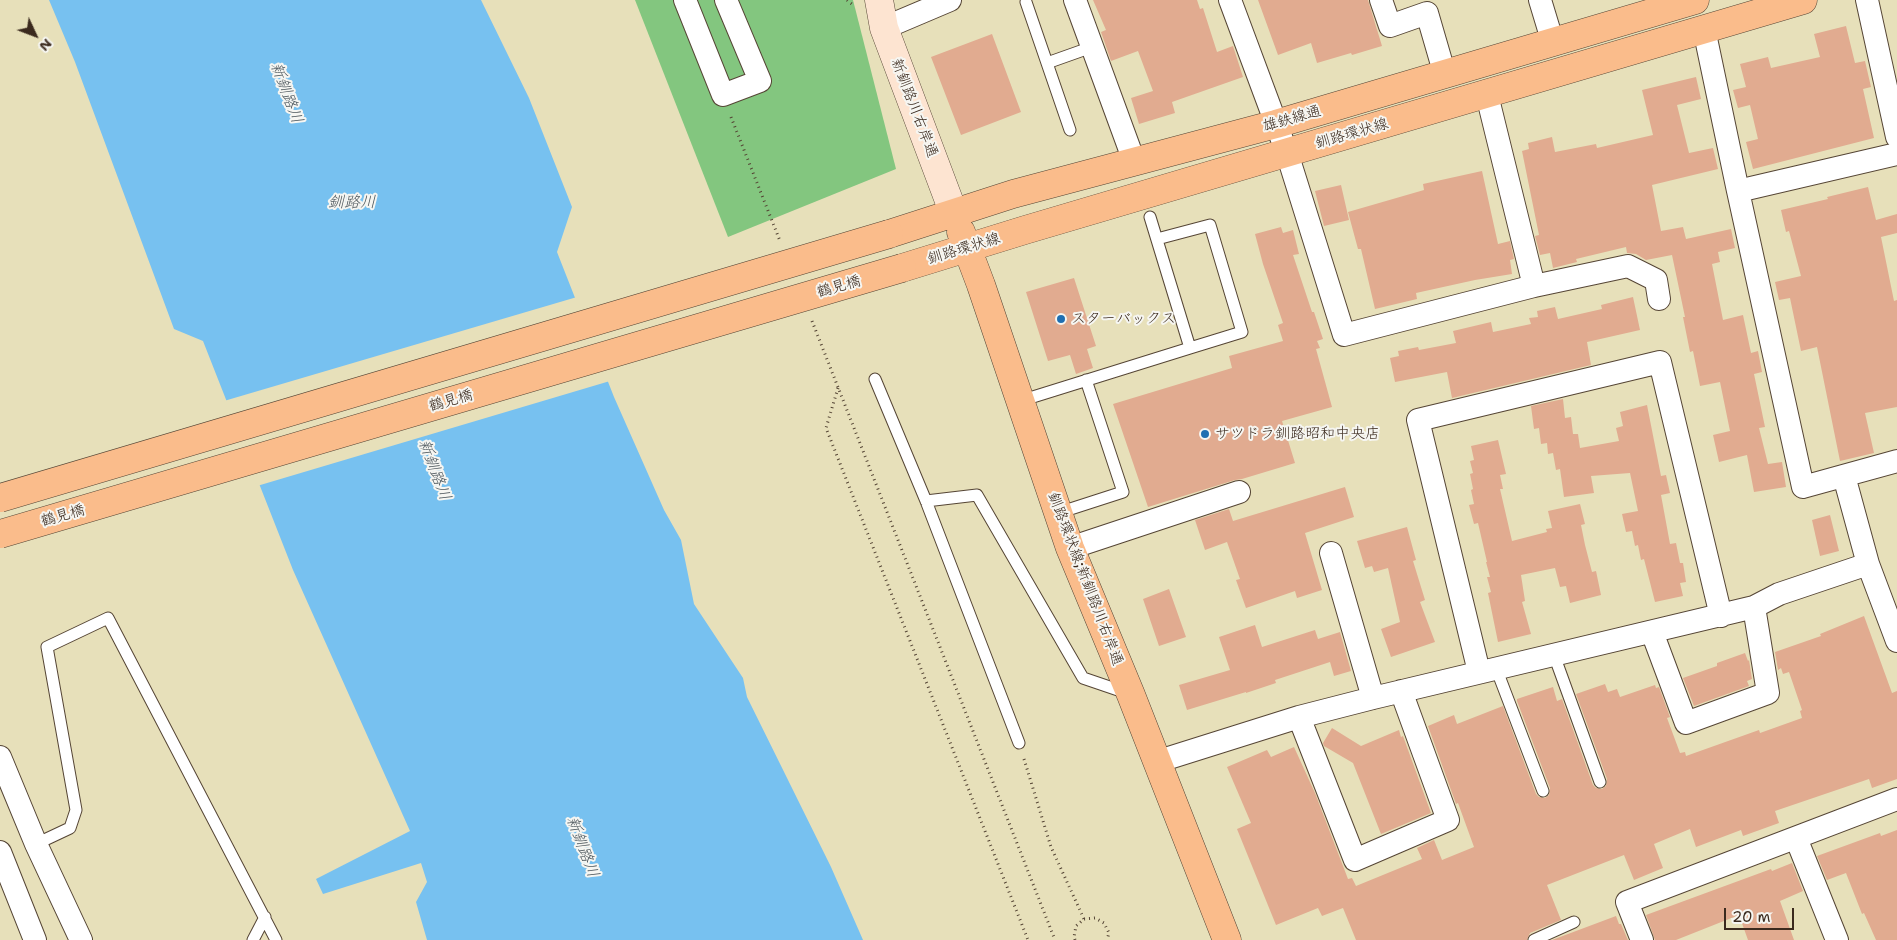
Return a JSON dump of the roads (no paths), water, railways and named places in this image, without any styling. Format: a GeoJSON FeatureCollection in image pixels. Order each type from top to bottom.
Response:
{"type":"FeatureCollection","features":[{"type":"Feature","properties":{"kind":"main road","name":"雄鉄線通"},"geometry":{"type":"LineString","coordinates":[[0,498],[889,234],[1013,194],[1276,124],[1695,0]]}},
{"type":"Feature","properties":{"kind":"main road","name":"釧路環状線"},"geometry":{"type":"LineString","coordinates":[[902,268],[1803,0]]}},
{"type":"Feature","properties":{"kind":"main road","name":"釧路環状線;新釧路川右岸通"},"geometry":{"type":"LineString","coordinates":[[954,214],[968,249],[1070,548],[1131,695],[1227,940]]}},
{"type":"Feature","properties":{"kind":"main road","name":"鶴見橋"},"geometry":{"type":"LineString","coordinates":[[0,534],[902,268]]}},
{"type":"Feature","properties":{"kind":"street"},"geometry":{"type":"LineString","coordinates":[[686,0],[723,95],[760,81],[726,0]]}},
{"type":"Feature","properties":{"kind":"street","name":"新釧路川右岸通"},"geometry":{"type":"LineString","coordinates":[[879,0],[884,28],[954,214]]}},
{"type":"Feature","properties":{"kind":"street"},"geometry":{"type":"LineString","coordinates":[[884,28],[950,0]]}},
{"type":"Feature","properties":{"kind":"street"},"geometry":{"type":"LineString","coordinates":[[1075,0],[1134,162]]}},
{"type":"Feature","properties":{"kind":"street"},"geometry":{"type":"LineString","coordinates":[[1230,0],[1287,153],[1344,335],[1534,286],[1628,266],[1656,280],[1659,299]]}},
{"type":"Feature","properties":{"kind":"street"},"geometry":{"type":"LineString","coordinates":[[1381,0],[1390,26],[1427,13],[1445,75]]}},
{"type":"Feature","properties":{"kind":"street"},"geometry":{"type":"LineString","coordinates":[[1540,0],[1554,42]]}},
{"type":"Feature","properties":{"kind":"street"},"geometry":{"type":"LineString","coordinates":[[1866,0],[1897,137]]}},
{"type":"Feature","properties":{"kind":"street"},"geometry":{"type":"LineString","coordinates":[[1704,30],[1803,487],[1897,461]]}},
{"type":"Feature","properties":{"kind":"street"},"geometry":{"type":"LineString","coordinates":[[1487,95],[1534,286]]}},
{"type":"Feature","properties":{"kind":"street"},"geometry":{"type":"LineString","coordinates":[[1738,191],[1897,154]]}},
{"type":"Feature","properties":{"kind":"street"},"geometry":{"type":"LineString","coordinates":[[1487,670],[1418,420],[1660,362],[1721,616]]}},
{"type":"Feature","properties":{"kind":"street"},"geometry":{"type":"LineString","coordinates":[[1844,476],[1868,564],[1892,612],[1897,640]]}},
{"type":"Feature","properties":{"kind":"street"},"geometry":{"type":"LineString","coordinates":[[1070,548],[1239,492]]}},
{"type":"Feature","properties":{"kind":"street"},"geometry":{"type":"LineString","coordinates":[[1331,553],[1373,698]]}},
{"type":"Feature","properties":{"kind":"street"},"geometry":{"type":"LineString","coordinates":[[1156,762],[1299,717],[1487,670],[1754,608],[1779,594],[1868,564]]}},
{"type":"Feature","properties":{"kind":"street"},"geometry":{"type":"LineString","coordinates":[[1652,632],[1686,723],[1768,693],[1754,608]]}},
{"type":"Feature","properties":{"kind":"street"},"geometry":{"type":"LineString","coordinates":[[1299,717],[1356,860],[1448,820],[1401,691]]}},
{"type":"Feature","properties":{"kind":"street"},"geometry":{"type":"LineString","coordinates":[[0,757],[36,844],[81,940]]}},
{"type":"Feature","properties":{"kind":"street"},"geometry":{"type":"LineString","coordinates":[[1642,940],[1627,902],[1897,799]]}},
{"type":"Feature","properties":{"kind":"street"},"geometry":{"type":"LineString","coordinates":[[1796,838],[1837,940]]}},
{"type":"Feature","properties":{"kind":"street"},"geometry":{"type":"LineString","coordinates":[[0,852],[35,940]]}},
{"type":"Feature","properties":{"kind":"lane"},"geometry":{"type":"LineString","coordinates":[[1026,2],[1070,130]]}},
{"type":"Feature","properties":{"kind":"lane"},"geometry":{"type":"LineString","coordinates":[[1046,63],[1092,47]]}},
{"type":"Feature","properties":{"kind":"lane"},"geometry":{"type":"LineString","coordinates":[[1150,218],[1190,348]]}},
{"type":"Feature","properties":{"kind":"lane"},"geometry":{"type":"LineString","coordinates":[[1020,401],[1242,332],[1210,225],[1157,239]]}},
{"type":"Feature","properties":{"kind":"lane"},"geometry":{"type":"LineString","coordinates":[[875,379],[926,501],[1019,743]]}},
{"type":"Feature","properties":{"kind":"lane"},"geometry":{"type":"LineString","coordinates":[[1058,513],[1122,492],[1086,380]]}},
{"type":"Feature","properties":{"kind":"lane"},"geometry":{"type":"LineString","coordinates":[[926,501],[977,495],[1083,678],[1131,695]]}},
{"type":"Feature","properties":{"kind":"lane"},"geometry":{"type":"LineString","coordinates":[[36,844],[70,828],[76,810],[47,647],[108,618],[276,940]]}},
{"type":"Feature","properties":{"kind":"lane"},"geometry":{"type":"LineString","coordinates":[[1554,655],[1600,782]]}},
{"type":"Feature","properties":{"kind":"lane"},"geometry":{"type":"LineString","coordinates":[[1487,670],[1543,792]]}},
{"type":"Feature","properties":{"kind":"lane"},"geometry":{"type":"LineString","coordinates":[[253,940],[265,917]]}},
{"type":"Feature","properties":{"kind":"lane"},"geometry":{"type":"LineString","coordinates":[[1534,940],[1574,922]]}},
{"type":"Feature","properties":{"kind":"water","name":"釧路川"},"geometry":{"type":"Polygon","coordinates":[[[49,0],[481,0],[529,98],[572,207],[557,252],[614,397],[664,510],[681,540],[694,604],[743,678],[747,697],[831,867],[863,940],[427,940],[416,902],[427,882],[421,863],[323,894],[316,879],[410,831],[293,570],[203,341],[174,329],[75,62],[49,0]]]}},
{"type":"Feature","properties":{"kind":"place","name":"スターバックス"},"geometry":{"type":"Point","coordinates":[1061,319]}},
{"type":"Feature","properties":{"kind":"place","name":"サツドラ釧路昭和中央店"},"geometry":{"type":"Point","coordinates":[1205,434]}},
{"type":"Feature","properties":{"kind":"water label","name":"新釧路川"},"geometry":{"type":"Point","coordinates":[286,93]}},
{"type":"Feature","properties":{"kind":"water label","name":"新釧路川"},"geometry":{"type":"Point","coordinates":[434,470]}},
{"type":"Feature","properties":{"kind":"water label","name":"新釧路川"},"geometry":{"type":"Point","coordinates":[582,847]}}]}
